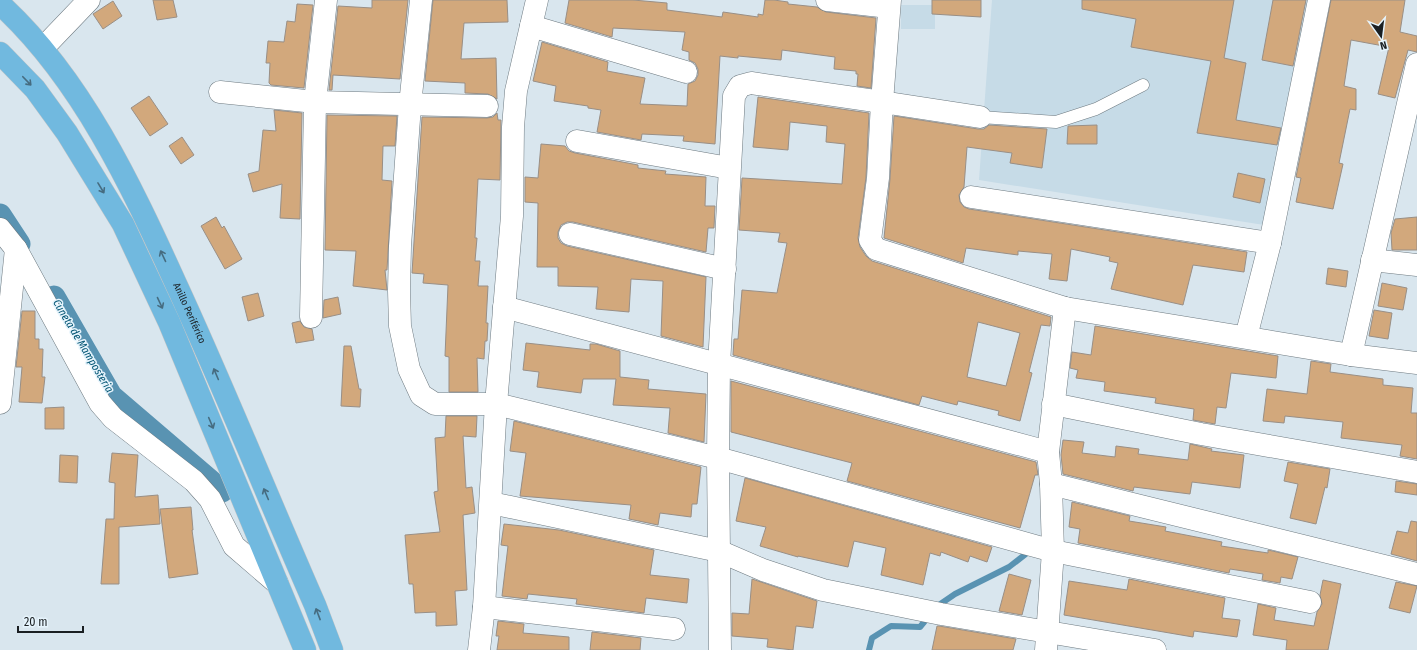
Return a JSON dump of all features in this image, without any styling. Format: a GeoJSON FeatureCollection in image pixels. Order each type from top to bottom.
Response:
{"type":"FeatureCollection","features":[{"type":"Feature","properties":{"kind":"highway","name":"Anillo Periférico"},"geometry":{"type":"LineString","coordinates":[[0,4],[43,48],[101,134],[150,226],[201,337],[315,605],[332,650]]}},
{"type":"Feature","properties":{"kind":"highway"},"geometry":{"type":"LineString","coordinates":[[0,53],[35,90],[67,133],[123,224],[169,322],[305,650]]}},
{"type":"Feature","properties":{"kind":"street"},"geometry":{"type":"LineString","coordinates":[[43,48],[89,0]]}},
{"type":"Feature","properties":{"kind":"street"},"geometry":{"type":"LineString","coordinates":[[311,317],[315,102],[326,0]]}},
{"type":"Feature","properties":{"kind":"street"},"geometry":{"type":"LineString","coordinates":[[421,0],[410,105],[400,246],[399,291],[400,326],[409,370],[420,395],[435,404],[496,404],[718,458],[1049,550],[1310,602]]}},
{"type":"Feature","properties":{"kind":"street"},"geometry":{"type":"LineString","coordinates":[[480,650],[491,503],[496,404],[512,216],[513,127],[516,91],[537,0]]}},
{"type":"Feature","properties":{"kind":"street"},"geometry":{"type":"LineString","coordinates":[[827,0],[889,4],[878,178],[870,240],[876,249],[1065,308],[1351,355],[1417,363]]}},
{"type":"Feature","properties":{"kind":"street"},"geometry":{"type":"LineString","coordinates":[[1246,337],[1270,243],[1319,0]]}},
{"type":"Feature","properties":{"kind":"street"},"geometry":{"type":"LineString","coordinates":[[530,26],[686,72]]}},
{"type":"Feature","properties":{"kind":"street"},"geometry":{"type":"LineString","coordinates":[[1351,355],[1417,64]]}},
{"type":"Feature","properties":{"kind":"street"},"geometry":{"type":"LineString","coordinates":[[720,650],[718,458],[719,365],[734,96],[740,86],[751,83],[980,116]]}},
{"type":"Feature","properties":{"kind":"street"},"geometry":{"type":"LineString","coordinates":[[220,92],[315,102],[487,106]]}},
{"type":"Feature","properties":{"kind":"street"},"geometry":{"type":"LineString","coordinates":[[577,141],[729,168]]}},
{"type":"Feature","properties":{"kind":"street"},"geometry":{"type":"LineString","coordinates":[[971,197],[1270,243]]}},
{"type":"Feature","properties":{"kind":"street"},"geometry":{"type":"LineString","coordinates":[[0,229],[16,249],[100,403],[113,418],[194,481],[210,499],[234,546],[277,583]]}},
{"type":"Feature","properties":{"kind":"street"},"geometry":{"type":"LineString","coordinates":[[570,234],[725,269]]}},
{"type":"Feature","properties":{"kind":"street"},"geometry":{"type":"LineString","coordinates":[[0,403],[16,249]]}},
{"type":"Feature","properties":{"kind":"street"},"geometry":{"type":"LineString","coordinates":[[1372,260],[1417,265]]}},
{"type":"Feature","properties":{"kind":"street"},"geometry":{"type":"LineString","coordinates":[[504,306],[719,365],[1048,452]]}},
{"type":"Feature","properties":{"kind":"street"},"geometry":{"type":"LineString","coordinates":[[1046,642],[1051,484],[1048,452],[1065,308]]}},
{"type":"Feature","properties":{"kind":"street"},"geometry":{"type":"LineString","coordinates":[[1053,404],[1201,434],[1417,472]]}},
{"type":"Feature","properties":{"kind":"street"},"geometry":{"type":"LineString","coordinates":[[1051,484],[1417,574]]}},
{"type":"Feature","properties":{"kind":"street"},"geometry":{"type":"LineString","coordinates":[[491,503],[719,551],[763,570],[823,590],[941,614],[1046,642],[1155,650]]}},
{"type":"Feature","properties":{"kind":"street"},"geometry":{"type":"LineString","coordinates":[[484,607],[674,629]]}},
{"type":"Feature","properties":{"kind":"lane"},"geometry":{"type":"LineString","coordinates":[[980,116],[1056,122],[1096,109],[1143,85]]}},
{"type":"Feature","properties":{"kind":"shaded area"},"geometry":{"type":"Polygon","coordinates":[[[992,0],[1310,0],[1264,225],[979,180],[992,0]]]}},
{"type":"Feature","properties":{"kind":"shaded area"},"geometry":{"type":"Polygon","coordinates":[[[901,5],[935,5],[935,29],[901,29],[901,5]]]}},
{"type":"Feature","properties":{"kind":"building"},"geometry":{"type":"Polygon","coordinates":[[[153,0],[173,0],[177,17],[157,20],[153,0]]]}},
{"type":"Feature","properties":{"kind":"building"},"geometry":{"type":"Polygon","coordinates":[[[372,0],[408,0],[400,79],[333,75],[332,90],[329,90],[338,6],[372,8],[372,0]]]}},
{"type":"Feature","properties":{"kind":"building"},"geometry":{"type":"Polygon","coordinates":[[[433,0],[507,0],[508,22],[464,23],[461,59],[496,58],[497,99],[488,94],[465,93],[465,83],[425,81],[433,0]]]}},
{"type":"Feature","properties":{"kind":"building"},"geometry":{"type":"Polygon","coordinates":[[[569,0],[633,0],[667,3],[667,10],[722,17],[723,12],[758,17],[758,14],[763,15],[765,0],[774,0],[788,2],[788,4],[817,7],[826,12],[876,18],[871,88],[857,86],[858,74],[856,74],[856,71],[834,69],[835,57],[782,50],[781,60],[720,56],[715,144],[683,141],[684,136],[642,134],[641,140],[597,132],[601,110],[588,108],[588,106],[554,101],[556,86],[533,81],[542,42],[608,62],[607,71],[645,78],[640,104],[687,106],[688,84],[695,81],[698,75],[698,69],[695,63],[689,60],[689,52],[682,50],[685,32],[613,28],[612,37],[565,23],[569,0]]]}},
{"type":"Feature","properties":{"kind":"building"},"geometry":{"type":"Polygon","coordinates":[[[932,0],[981,0],[981,17],[932,14],[932,0]]]}},
{"type":"Feature","properties":{"kind":"building"},"geometry":{"type":"Polygon","coordinates":[[[1082,0],[1234,0],[1224,58],[1246,63],[1236,120],[1281,128],[1277,145],[1197,133],[1211,61],[1131,47],[1136,19],[1082,9],[1082,0]]]}},
{"type":"Feature","properties":{"kind":"building"},"geometry":{"type":"Polygon","coordinates":[[[1273,0],[1306,0],[1293,66],[1262,60],[1273,0]]]}},
{"type":"Feature","properties":{"kind":"building"},"geometry":{"type":"Polygon","coordinates":[[[1331,0],[1405,0],[1400,32],[1417,36],[1417,52],[1408,50],[1395,98],[1378,94],[1389,47],[1351,40],[1344,86],[1356,89],[1356,110],[1350,109],[1339,163],[1343,164],[1333,209],[1296,202],[1301,178],[1296,177],[1331,0]]]}},
{"type":"Feature","properties":{"kind":"building"},"geometry":{"type":"Polygon","coordinates":[[[113,1],[122,16],[103,29],[93,14],[113,1]]]}},
{"type":"Feature","properties":{"kind":"building"},"geometry":{"type":"Polygon","coordinates":[[[297,4],[313,5],[304,88],[271,85],[269,83],[270,63],[266,63],[268,41],[284,42],[287,21],[295,22],[297,4]]]}},
{"type":"Feature","properties":{"kind":"building"},"geometry":{"type":"Polygon","coordinates":[[[149,96],[168,124],[150,136],[131,108],[149,96]]]}},
{"type":"Feature","properties":{"kind":"building"},"geometry":{"type":"Polygon","coordinates":[[[758,97],[869,113],[866,177],[858,238],[860,247],[866,256],[872,261],[1051,317],[1050,326],[1041,325],[1029,372],[1032,373],[1020,421],[998,415],[999,411],[958,401],[957,405],[922,396],[919,405],[733,355],[734,339],[738,339],[742,290],[777,293],[787,243],[778,242],[780,233],[739,230],[742,178],[842,184],[845,144],[826,142],[827,126],[790,122],[788,150],[753,147],[758,97]],[[978,322],[967,377],[1006,386],[1020,333],[978,322]]]}},
{"type":"Feature","properties":{"kind":"building"},"geometry":{"type":"Polygon","coordinates":[[[274,110],[302,113],[300,219],[280,218],[282,184],[253,192],[248,174],[259,171],[263,130],[276,131],[274,110]]]}},
{"type":"Feature","properties":{"kind":"building"},"geometry":{"type":"Polygon","coordinates":[[[497,113],[498,120],[501,120],[500,180],[478,179],[475,261],[480,261],[478,286],[488,286],[486,323],[488,323],[484,359],[477,358],[478,392],[449,392],[449,357],[445,356],[448,285],[423,283],[424,274],[412,273],[422,117],[487,118],[493,117],[497,113]]]}},
{"type":"Feature","properties":{"kind":"building"},"geometry":{"type":"Polygon","coordinates":[[[327,115],[397,116],[395,146],[383,146],[382,180],[392,181],[387,270],[385,270],[387,290],[353,286],[356,251],[325,250],[327,115]]]}},
{"type":"Feature","properties":{"kind":"building"},"geometry":{"type":"Polygon","coordinates":[[[894,116],[978,129],[984,129],[989,125],[1047,129],[1042,168],[1010,163],[1012,153],[967,147],[964,187],[959,195],[960,202],[964,207],[1247,252],[1244,272],[1193,265],[1183,305],[1111,289],[1118,263],[1109,261],[1110,257],[1071,249],[1067,281],[1049,279],[1052,254],[1018,251],[1018,255],[966,248],[963,263],[884,238],[894,116]]]}},
{"type":"Feature","properties":{"kind":"building"},"geometry":{"type":"Polygon","coordinates":[[[1097,125],[1097,144],[1067,144],[1068,126],[1097,125]]]}},
{"type":"Feature","properties":{"kind":"building"},"geometry":{"type":"Polygon","coordinates":[[[182,137],[194,155],[181,164],[169,146],[182,137]]]}},
{"type":"Feature","properties":{"kind":"building"},"geometry":{"type":"Polygon","coordinates":[[[541,144],[565,146],[569,151],[575,153],[638,165],[638,168],[666,171],[665,174],[706,177],[705,206],[715,206],[714,228],[708,228],[706,252],[573,222],[567,222],[561,225],[558,232],[558,238],[561,243],[567,246],[706,277],[703,347],[661,336],[663,281],[631,279],[629,312],[596,309],[598,287],[558,286],[558,267],[537,267],[538,203],[525,202],[525,177],[538,178],[541,144]]]}},
{"type":"Feature","properties":{"kind":"building"},"geometry":{"type":"Polygon","coordinates":[[[1238,173],[1265,179],[1260,203],[1233,197],[1238,173]]]}},
{"type":"Feature","properties":{"kind":"building"},"geometry":{"type":"Polygon","coordinates":[[[216,217],[222,228],[224,226],[242,259],[225,269],[201,226],[216,217]]]}},
{"type":"Feature","properties":{"kind":"building"},"geometry":{"type":"Polygon","coordinates":[[[1417,217],[1417,250],[1392,250],[1391,233],[1395,219],[1417,217]]]}},
{"type":"Feature","properties":{"kind":"building"},"geometry":{"type":"Polygon","coordinates":[[[1328,268],[1348,271],[1346,287],[1326,284],[1328,268]]]}},
{"type":"Feature","properties":{"kind":"building"},"geometry":{"type":"Polygon","coordinates":[[[1382,283],[1407,288],[1403,310],[1378,306],[1382,283]]]}},
{"type":"Feature","properties":{"kind":"building"},"geometry":{"type":"Polygon","coordinates":[[[258,293],[264,316],[248,321],[242,297],[258,293]]]}},
{"type":"Feature","properties":{"kind":"building"},"geometry":{"type":"Polygon","coordinates":[[[338,297],[341,314],[323,318],[324,300],[338,297]]]}},
{"type":"Feature","properties":{"kind":"building"},"geometry":{"type":"Polygon","coordinates":[[[1374,310],[1392,313],[1388,339],[1369,336],[1374,310]]]}},
{"type":"Feature","properties":{"kind":"building"},"geometry":{"type":"Polygon","coordinates":[[[22,311],[35,311],[35,339],[39,339],[39,349],[43,349],[42,377],[45,377],[42,403],[19,402],[22,367],[16,367],[22,311]]]}},
{"type":"Feature","properties":{"kind":"building"},"geometry":{"type":"Polygon","coordinates":[[[300,321],[304,327],[312,329],[314,340],[296,343],[292,323],[300,321]]]}},
{"type":"Feature","properties":{"kind":"building"},"geometry":{"type":"Polygon","coordinates":[[[1095,326],[1278,356],[1276,378],[1231,373],[1226,408],[1217,407],[1215,424],[1193,420],[1194,409],[1155,403],[1156,398],[1104,391],[1105,382],[1076,378],[1078,370],[1070,368],[1072,352],[1091,355],[1095,326]]]}},
{"type":"Feature","properties":{"kind":"building"},"geometry":{"type":"Polygon","coordinates":[[[526,343],[590,350],[590,344],[596,344],[620,351],[620,377],[649,380],[648,389],[706,394],[704,442],[668,433],[670,408],[613,405],[616,379],[583,379],[581,393],[537,387],[539,372],[523,370],[526,343]]]}},
{"type":"Feature","properties":{"kind":"building"},"geometry":{"type":"Polygon","coordinates":[[[344,346],[351,346],[359,389],[361,389],[360,407],[341,406],[344,346]]]}},
{"type":"Feature","properties":{"kind":"building"},"geometry":{"type":"Polygon","coordinates":[[[1311,361],[1331,364],[1330,372],[1383,379],[1383,385],[1413,388],[1411,413],[1417,413],[1417,459],[1400,456],[1402,445],[1341,438],[1343,422],[1285,416],[1284,423],[1263,421],[1267,389],[1307,394],[1311,361]]]}},
{"type":"Feature","properties":{"kind":"building"},"geometry":{"type":"Polygon","coordinates":[[[731,381],[1036,462],[1038,475],[1035,475],[1020,528],[847,481],[852,463],[731,432],[731,381]]]}},
{"type":"Feature","properties":{"kind":"building"},"geometry":{"type":"Polygon","coordinates":[[[64,407],[64,429],[45,429],[45,408],[64,407]]]}},
{"type":"Feature","properties":{"kind":"building"},"geometry":{"type":"Polygon","coordinates":[[[446,416],[477,416],[476,437],[463,436],[466,488],[472,487],[475,513],[463,515],[467,590],[455,591],[457,625],[436,626],[436,612],[415,613],[413,584],[409,584],[405,535],[440,532],[434,492],[438,491],[435,438],[445,437],[446,416]]]}},
{"type":"Feature","properties":{"kind":"building"},"geometry":{"type":"Polygon","coordinates":[[[514,421],[701,467],[697,504],[692,504],[691,517],[660,513],[658,525],[629,519],[631,505],[520,496],[526,453],[510,451],[514,421]]]}},
{"type":"Feature","properties":{"kind":"building"},"geometry":{"type":"Polygon","coordinates":[[[1063,440],[1084,442],[1082,453],[1115,457],[1116,446],[1139,449],[1138,454],[1188,460],[1190,444],[1212,449],[1211,451],[1244,455],[1240,488],[1192,482],[1190,494],[1134,487],[1133,491],[1063,474],[1061,455],[1063,440]]]}},
{"type":"Feature","properties":{"kind":"building"},"geometry":{"type":"Polygon","coordinates":[[[112,453],[138,455],[135,497],[158,495],[160,524],[119,527],[119,584],[101,584],[106,519],[114,519],[115,483],[109,482],[112,453]]]}},
{"type":"Feature","properties":{"kind":"building"},"geometry":{"type":"Polygon","coordinates":[[[60,455],[78,456],[77,483],[59,482],[60,455]]]}},
{"type":"Feature","properties":{"kind":"building"},"geometry":{"type":"Polygon","coordinates":[[[1288,462],[1330,469],[1327,488],[1325,487],[1316,524],[1290,518],[1298,484],[1284,481],[1288,462]]]}},
{"type":"Feature","properties":{"kind":"building"},"geometry":{"type":"Polygon","coordinates":[[[745,478],[992,547],[987,562],[970,556],[968,562],[941,552],[940,556],[930,553],[923,585],[881,575],[886,548],[854,541],[848,567],[798,557],[760,546],[766,527],[736,521],[745,478]]]}},
{"type":"Feature","properties":{"kind":"building"},"geometry":{"type":"Polygon","coordinates":[[[1396,481],[1417,484],[1417,495],[1395,492],[1396,481]]]}},
{"type":"Feature","properties":{"kind":"building"},"geometry":{"type":"Polygon","coordinates":[[[1072,502],[1130,516],[1129,521],[1166,527],[1165,531],[1222,542],[1221,546],[1268,553],[1268,550],[1298,557],[1292,579],[1281,577],[1280,583],[1262,580],[1263,574],[1230,569],[1229,573],[1078,543],[1080,529],[1069,527],[1072,502]]]}},
{"type":"Feature","properties":{"kind":"building"},"geometry":{"type":"Polygon","coordinates":[[[191,507],[192,530],[198,574],[169,578],[160,509],[191,507]]]}},
{"type":"Feature","properties":{"kind":"building"},"geometry":{"type":"Polygon","coordinates":[[[1411,521],[1417,522],[1417,561],[1391,554],[1397,531],[1408,533],[1411,521]]]}},
{"type":"Feature","properties":{"kind":"building"},"geometry":{"type":"Polygon","coordinates":[[[504,524],[559,530],[654,550],[650,575],[689,579],[687,603],[646,598],[644,613],[576,604],[577,599],[528,594],[527,599],[502,596],[508,546],[501,545],[504,524]]]}},
{"type":"Feature","properties":{"kind":"building"},"geometry":{"type":"Polygon","coordinates":[[[1009,574],[1031,580],[1022,615],[999,611],[1009,574]]]}},
{"type":"Feature","properties":{"kind":"building"},"geometry":{"type":"Polygon","coordinates":[[[752,579],[817,601],[813,628],[796,626],[793,650],[767,647],[768,639],[732,636],[732,613],[749,614],[752,579]]]}},
{"type":"Feature","properties":{"kind":"building"},"geometry":{"type":"Polygon","coordinates":[[[1129,579],[1225,598],[1222,618],[1240,620],[1237,637],[1194,631],[1193,637],[1064,615],[1069,581],[1127,590],[1129,579]]]}},
{"type":"Feature","properties":{"kind":"building"},"geometry":{"type":"Polygon","coordinates":[[[1323,580],[1341,584],[1328,650],[1286,650],[1287,640],[1253,635],[1258,604],[1276,608],[1274,620],[1314,626],[1317,612],[1322,604],[1320,595],[1323,580]]]}},
{"type":"Feature","properties":{"kind":"building"},"geometry":{"type":"Polygon","coordinates":[[[1396,582],[1417,586],[1410,613],[1389,608],[1396,582]]]}},
{"type":"Feature","properties":{"kind":"building"},"geometry":{"type":"Polygon","coordinates":[[[498,621],[524,624],[523,633],[569,637],[569,650],[497,650],[499,636],[496,636],[498,621]]]}},
{"type":"Feature","properties":{"kind":"building"},"geometry":{"type":"Polygon","coordinates":[[[937,626],[1016,639],[1013,650],[932,650],[937,626]]]}},
{"type":"Feature","properties":{"kind":"building"},"geometry":{"type":"Polygon","coordinates":[[[592,632],[641,638],[640,650],[590,650],[592,632]]]}},
{"type":"Feature","properties":{"kind":"waterway","name":"Cuneta de Mamposteria"},"geometry":{"type":"LineString","coordinates":[[0,215],[19,244]]}},
{"type":"Feature","properties":{"kind":"waterway","name":"Cuneta de Mamposteria"},"geometry":{"type":"LineString","coordinates":[[54,297],[111,396],[222,491]]}},
{"type":"Feature","properties":{"kind":"waterway"},"geometry":{"type":"LineString","coordinates":[[936,607],[955,594],[1009,567],[1031,550]]}},
{"type":"Feature","properties":{"kind":"waterway"},"geometry":{"type":"LineString","coordinates":[[869,650],[872,638],[891,626],[920,627],[929,616]]}}]}
